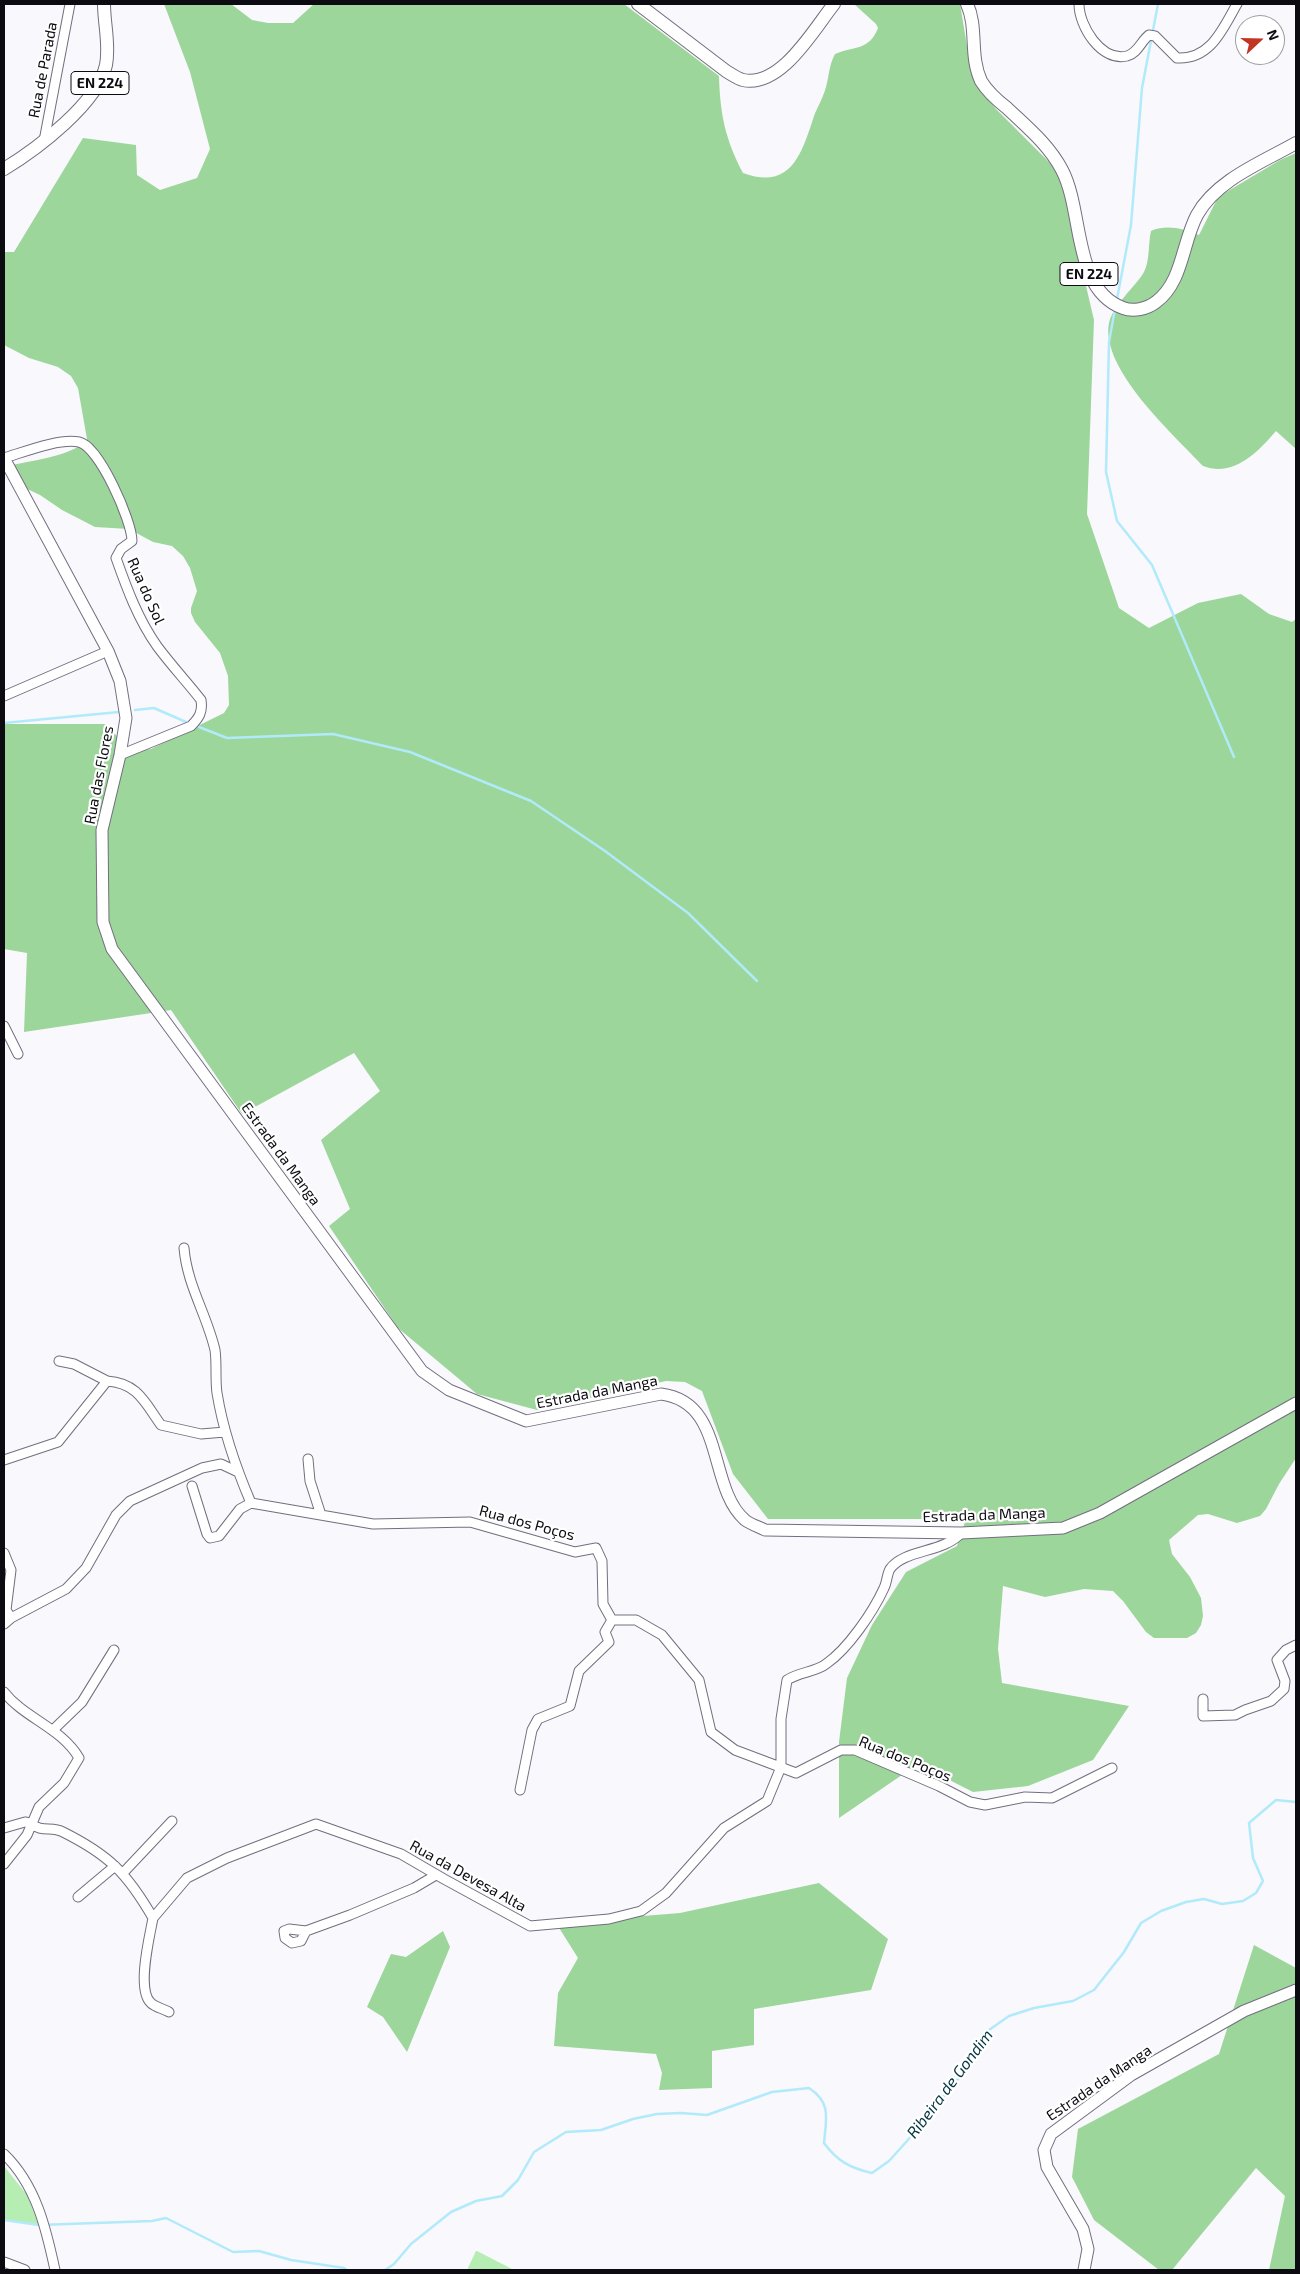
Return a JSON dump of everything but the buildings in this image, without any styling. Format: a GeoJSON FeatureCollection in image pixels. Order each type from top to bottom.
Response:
{"type":"FeatureCollection","features":[{"type":"Feature","properties":{"kind":"main road","name":"EN 224"},"geometry":{"type":"LineString","coordinates":[[4,169],[44,142],[91,96],[102,79],[107,62],[104,4]]}},
{"type":"Feature","properties":{"kind":"main road"},"geometry":{"type":"LineString","coordinates":[[638,4],[726,72],[742,80],[753,80],[776,73],[788,63],[834,4]]}},
{"type":"Feature","properties":{"kind":"main road","name":"EN 224"},"geometry":{"type":"LineString","coordinates":[[967,4],[973,31],[974,60],[982,82],[1051,152],[1063,171],[1090,276],[1099,292],[1111,304],[1127,310],[1142,309],[1155,303],[1171,285],[1197,215],[1208,199],[1241,174],[1296,143]]}},
{"type":"Feature","properties":{"kind":"street","name":"Rua de Parada"},"geometry":{"type":"LineString","coordinates":[[44,142],[70,4]]}},
{"type":"Feature","properties":{"kind":"street"},"geometry":{"type":"LineString","coordinates":[[1079,4],[1082,21],[1091,37],[1102,49],[1112,56],[1127,56],[1137,50],[1142,40],[1149,35],[1155,36],[1177,58],[1184,58],[1206,50],[1221,34],[1237,4]]}},
{"type":"Feature","properties":{"kind":"street","name":"Rua do Sol"},"geometry":{"type":"LineString","coordinates":[[4,458],[77,441],[91,448],[116,490],[132,533],[132,541],[121,549],[116,558],[130,596],[139,616],[157,645],[201,700],[202,710],[198,719],[191,726],[120,755]]}},
{"type":"Feature","properties":{"kind":"street","name":"Rua das Flores"},"geometry":{"type":"LineString","coordinates":[[4,458],[108,651],[120,681],[126,718],[120,755],[102,830],[103,922],[112,949],[181,1043]]}},
{"type":"Feature","properties":{"kind":"street"},"geometry":{"type":"LineString","coordinates":[[4,696],[108,651]]}},
{"type":"Feature","properties":{"kind":"street"},"geometry":{"type":"LineString","coordinates":[[4,1026],[18,1054]]}},
{"type":"Feature","properties":{"kind":"street","name":"Estrada da Manga"},"geometry":{"type":"LineString","coordinates":[[181,1043],[422,1371],[449,1390],[526,1421],[661,1394],[675,1395],[703,1420],[732,1502],[745,1520],[765,1530],[961,1533],[1063,1528],[1100,1513],[1296,1403]]}},
{"type":"Feature","properties":{"kind":"street"},"geometry":{"type":"LineString","coordinates":[[184,1248],[185,1268],[215,1350],[217,1391],[226,1432],[238,1472],[251,1502],[240,1509],[219,1536],[210,1538],[207,1534],[192,1486]]}},
{"type":"Feature","properties":{"kind":"street"},"geometry":{"type":"LineString","coordinates":[[60,1361],[74,1364],[107,1381],[122,1382],[139,1394],[162,1425],[201,1434],[226,1432]]}},
{"type":"Feature","properties":{"kind":"street"},"geometry":{"type":"LineString","coordinates":[[4,1460],[58,1442],[107,1381]]}},
{"type":"Feature","properties":{"kind":"street"},"geometry":{"type":"LineString","coordinates":[[308,1459],[310,1481],[321,1515]]}},
{"type":"Feature","properties":{"kind":"street"},"geometry":{"type":"LineString","coordinates":[[4,1624],[11,1618],[66,1589],[86,1568],[116,1515],[130,1502],[202,1468],[221,1464],[238,1472]]}},
{"type":"Feature","properties":{"kind":"street","name":"Rua dos Poços"},"geometry":{"type":"LineString","coordinates":[[251,1502],[373,1524],[470,1522],[575,1552],[596,1548],[602,1561],[603,1604],[612,1620],[636,1620],[662,1635],[699,1680],[711,1732],[735,1750],[796,1773],[841,1750],[855,1750],[939,1786],[970,1802],[985,1805],[1025,1797],[1052,1798],[1112,1768]]}},
{"type":"Feature","properties":{"kind":"street","name":"Rua da Devesa Alta"},"geometry":{"type":"LineString","coordinates":[[153,1918],[187,1878],[227,1858],[316,1824],[402,1854],[436,1875],[530,1926],[609,1919],[641,1912],[666,1893],[724,1828],[767,1801],[781,1767],[781,1719],[787,1680],[794,1675],[825,1666],[843,1650],[884,1588],[890,1569],[902,1560],[948,1544],[961,1533]]}},
{"type":"Feature","properties":{"kind":"street"},"geometry":{"type":"LineString","coordinates":[[4,1553],[11,1570],[6,1610],[11,1618]]}},
{"type":"Feature","properties":{"kind":"street"},"geometry":{"type":"LineString","coordinates":[[520,1790],[532,1730],[538,1719],[570,1706],[579,1671],[609,1642],[604,1632],[612,1620]]}},
{"type":"Feature","properties":{"kind":"street"},"geometry":{"type":"LineString","coordinates":[[1202,1698],[1203,1716],[1235,1715],[1271,1701],[1284,1689],[1285,1681],[1276,1660],[1286,1650],[1296,1645]]}},
{"type":"Feature","properties":{"kind":"street"},"geometry":{"type":"LineString","coordinates":[[53,1730],[82,1702],[114,1650]]}},
{"type":"Feature","properties":{"kind":"street"},"geometry":{"type":"LineString","coordinates":[[4,1692],[11,1701],[53,1730],[74,1751],[78,1758],[64,1783],[39,1807],[30,1823],[27,1834],[4,1864]]}},
{"type":"Feature","properties":{"kind":"street"},"geometry":{"type":"LineString","coordinates":[[123,1872],[172,1821]]}},
{"type":"Feature","properties":{"kind":"street"},"geometry":{"type":"LineString","coordinates":[[4,1828],[25,1822],[38,1829],[60,1830],[98,1852],[123,1872],[134,1886],[153,1918],[145,1959],[144,1979],[146,1995],[151,2003],[169,2012]]}},
{"type":"Feature","properties":{"kind":"street"},"geometry":{"type":"LineString","coordinates":[[78,1898],[115,1866]]}},
{"type":"Feature","properties":{"kind":"street"},"geometry":{"type":"LineString","coordinates":[[306,1931],[383,1901],[436,1875]]}},
{"type":"Feature","properties":{"kind":"street","name":"Estrada da Manga"},"geometry":{"type":"LineString","coordinates":[[1084,2270],[1088,2249],[1084,2229],[1047,2167],[1044,2150],[1051,2134],[1132,2075],[1244,2011],[1296,1990]]}},
{"type":"Feature","properties":{"kind":"street"},"geometry":{"type":"LineString","coordinates":[[4,2154],[18,2167],[37,2203],[55,2270]]}},
{"type":"Feature","properties":{"kind":"street"},"geometry":{"type":"LineString","coordinates":[[4,2262],[25,2270]]}},
{"type":"Feature","properties":{"kind":"green space"},"geometry":{"type":"Polygon","coordinates":[[[164,4],[231,4],[252,20],[268,23],[293,23],[314,4],[624,4],[719,76],[722,114],[732,149],[743,173],[759,177],[773,177],[783,173],[799,155],[825,91],[830,66],[835,54],[860,47],[870,41],[878,28],[854,4],[960,4],[969,58],[983,94],[1053,166],[1062,184],[1094,320],[1087,514],[1119,608],[1149,628],[1198,603],[1241,594],[1269,614],[1292,622],[1296,619],[1296,1458],[1260,1516],[1237,1523],[1208,1514],[1198,1515],[1169,1540],[1172,1554],[1190,1577],[1201,1598],[1203,1616],[1201,1625],[1196,1633],[1187,1638],[1154,1638],[1146,1632],[1123,1601],[1113,1591],[1084,1589],[1045,1597],[1003,1586],[998,1649],[1002,1683],[1129,1706],[1093,1760],[1028,1786],[973,1792],[918,1764],[839,1818],[839,1742],[847,1678],[872,1625],[906,1572],[957,1546],[966,1519],[768,1519],[733,1474],[702,1391],[685,1382],[666,1381],[537,1410],[477,1394],[398,1328],[329,1226],[350,1209],[321,1140],[380,1091],[354,1053],[242,1114],[171,1010],[24,1032],[27,953],[4,949],[4,724],[105,724],[125,744],[142,750],[151,749],[224,713],[229,705],[228,676],[220,653],[195,622],[191,613],[197,591],[190,568],[183,556],[172,546],[153,542],[129,529],[95,527],[62,510],[40,495],[23,487],[12,465],[64,453],[82,445],[87,439],[78,388],[71,376],[58,367],[29,358],[4,345],[4,252],[14,252],[83,138],[136,145],[137,175],[160,190],[197,178],[210,149],[190,72],[164,4]]]}},
{"type":"Feature","properties":{"kind":"green space"},"geometry":{"type":"Polygon","coordinates":[[[1296,153],[1296,449],[1276,431],[1253,454],[1235,466],[1225,469],[1214,469],[1203,466],[1158,419],[1127,380],[1116,360],[1109,341],[1109,323],[1115,309],[1144,272],[1151,231],[1163,228],[1181,229],[1199,235],[1218,197],[1280,160],[1296,153]]]}},
{"type":"Feature","properties":{"kind":"green space"},"geometry":{"type":"Polygon","coordinates":[[[819,1883],[888,1939],[871,1990],[754,2009],[754,2045],[712,2051],[712,2088],[659,2090],[662,2073],[656,2054],[554,2046],[558,1993],[578,1958],[556,1923],[680,1913],[819,1883]]]}},
{"type":"Feature","properties":{"kind":"green space"},"geometry":{"type":"Polygon","coordinates":[[[443,1931],[450,1947],[407,2052],[383,2017],[367,2007],[391,1954],[406,1957],[443,1931]]]}},
{"type":"Feature","properties":{"kind":"green space"},"geometry":{"type":"Polygon","coordinates":[[[1254,1945],[1296,1968],[1296,2270],[1269,2270],[1285,2196],[1256,2168],[1172,2270],[1159,2270],[1094,2220],[1072,2177],[1078,2129],[1219,2054],[1254,1945]]]}},
{"type":"Feature","properties":{"kind":"green space"},"geometry":{"type":"Polygon","coordinates":[[[4,2166],[27,2195],[39,2225],[4,2220],[4,2166]]]}},
{"type":"Feature","properties":{"kind":"green space"},"geometry":{"type":"Polygon","coordinates":[[[477,2251],[514,2270],[467,2270],[477,2251]]]}},
{"type":"Feature","properties":{"kind":"waterway"},"geometry":{"type":"LineString","coordinates":[[1117,299],[1131,225],[1142,88],[1158,4]]}},
{"type":"Feature","properties":{"kind":"waterway"},"geometry":{"type":"LineString","coordinates":[[1115,309],[1109,342],[1106,472],[1117,521],[1152,565],[1234,757]]}},
{"type":"Feature","properties":{"kind":"waterway"},"geometry":{"type":"LineString","coordinates":[[135,710],[154,708],[186,722]]}},
{"type":"Feature","properties":{"kind":"waterway"},"geometry":{"type":"LineString","coordinates":[[4,723],[119,712]]}},
{"type":"Feature","properties":{"kind":"waterway"},"geometry":{"type":"LineString","coordinates":[[199,727],[227,738],[333,734],[410,752],[531,801],[605,851],[688,913],[757,981]]}},
{"type":"Feature","properties":{"kind":"waterway","name":"Ribeira de Gondim"},"geometry":{"type":"LineString","coordinates":[[385,2270],[394,2264],[411,2244],[451,2212],[476,2201],[502,2196],[518,2180],[534,2152],[566,2132],[601,2130],[633,2119],[657,2114],[707,2115],[772,2092],[809,2088],[821,2100],[826,2112],[824,2143],[834,2155],[845,2163],[872,2173],[889,2161],[958,2079],[989,2030],[1009,2016],[1034,2008],[1073,2001],[1094,1990],[1124,1952],[1141,1923],[1161,1911],[1186,1902],[1204,1899],[1222,1904],[1243,1901],[1256,1893],[1263,1881],[1253,1858],[1249,1823],[1276,1800],[1296,1802]]}},
{"type":"Feature","properties":{"kind":"waterway","name":"Ribeira de Gondim"},"geometry":{"type":"LineString","coordinates":[[4,2220],[39,2225],[152,2221],[166,2218],[233,2252],[259,2251],[291,2260],[347,2270]]}}]}
